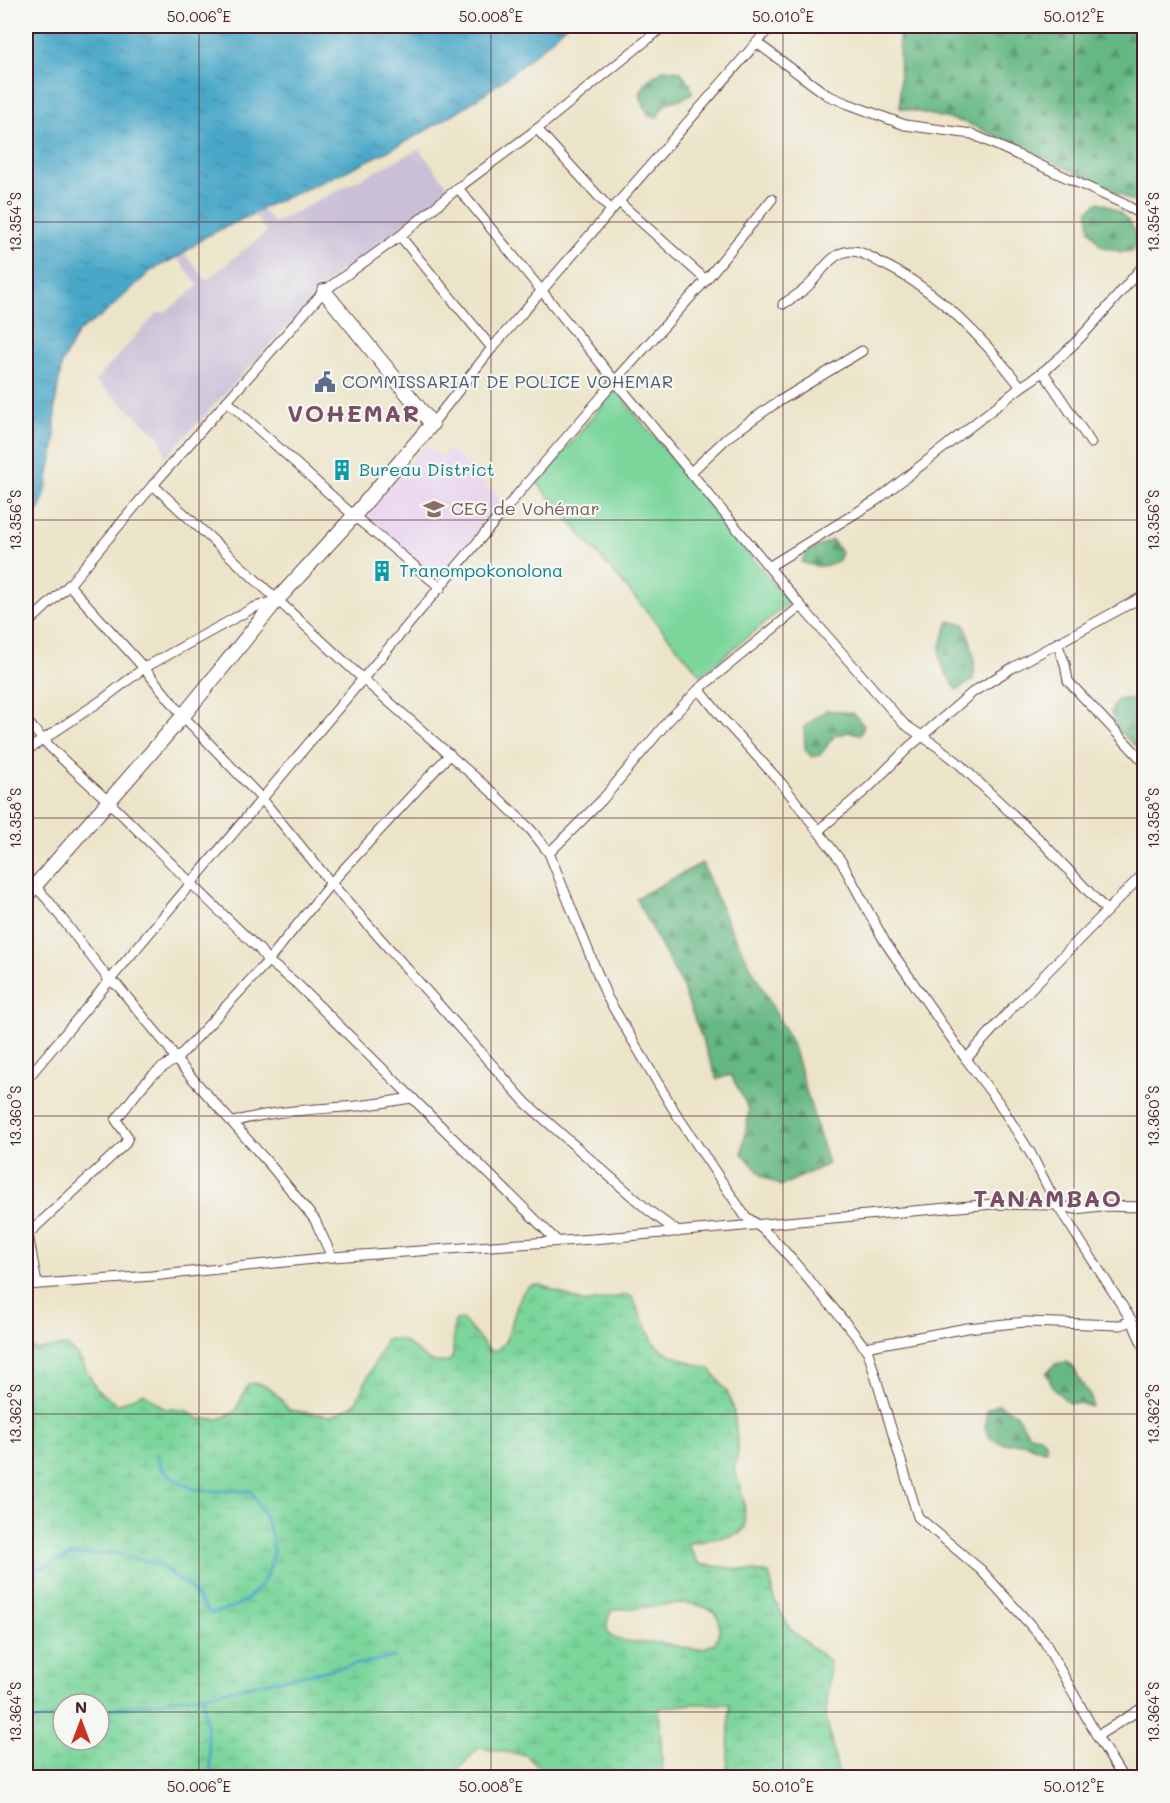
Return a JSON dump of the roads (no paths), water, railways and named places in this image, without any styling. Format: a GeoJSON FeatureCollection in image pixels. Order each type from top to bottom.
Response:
{"type":"FeatureCollection","features":[{"type":"Feature","properties":{"kind":"street"},"geometry":{"type":"LineString","coordinates":[[26,625],[69,585],[153,485],[324,291],[400,236],[664,26]]}},
{"type":"Feature","properties":{"kind":"street"},"geometry":{"type":"LineString","coordinates":[[332,1257],[315,1220],[272,1166],[176,1060],[125,994],[110,981],[47,899],[28,886],[183,716],[277,600],[354,516],[432,424],[492,348],[771,26]]}},
{"type":"Feature","properties":{"kind":"street"},"geometry":{"type":"LineString","coordinates":[[757,43],[827,95],[905,124],[972,134],[1124,204],[1144,216]]}},
{"type":"Feature","properties":{"kind":"street"},"geometry":{"type":"LineString","coordinates":[[537,129],[611,210]]}},
{"type":"Feature","properties":{"kind":"street"},"geometry":{"type":"LineString","coordinates":[[458,188],[801,606],[904,724],[956,761],[1034,834],[1107,911]]}},
{"type":"Feature","properties":{"kind":"street"},"geometry":{"type":"LineString","coordinates":[[26,1080],[615,381],[706,280],[772,199]]}},
{"type":"Feature","properties":{"kind":"street"},"geometry":{"type":"LineString","coordinates":[[620,202],[706,280]]}},
{"type":"Feature","properties":{"kind":"street"},"geometry":{"type":"LineString","coordinates":[[400,236],[492,348]]}},
{"type":"Feature","properties":{"kind":"street"},"geometry":{"type":"LineString","coordinates":[[783,304],[806,288],[824,267],[839,255],[850,251],[864,254],[908,277],[964,322],[994,352],[1021,387]]}},
{"type":"Feature","properties":{"kind":"street"},"geometry":{"type":"LineString","coordinates":[[770,566],[878,500],[1021,387],[1044,372],[1076,343],[1144,265]]}},
{"type":"Feature","properties":{"kind":"street"},"geometry":{"type":"LineString","coordinates":[[324,291],[432,424]]}},
{"type":"Feature","properties":{"kind":"street"},"geometry":{"type":"LineString","coordinates":[[691,472],[728,437],[862,351]]}},
{"type":"Feature","properties":{"kind":"street"},"geometry":{"type":"LineString","coordinates":[[1044,372],[1091,442]]}},
{"type":"Feature","properties":{"kind":"street"},"geometry":{"type":"LineString","coordinates":[[227,400],[354,516],[441,588]]}},
{"type":"Feature","properties":{"kind":"street"},"geometry":{"type":"LineString","coordinates":[[153,485],[363,679],[450,754],[531,830],[549,853],[607,997],[675,1112],[745,1216],[760,1225],[788,1255],[868,1352],[918,1517],[981,1570],[1043,1639],[1123,1778]]}},
{"type":"Feature","properties":{"kind":"street"},"geometry":{"type":"LineString","coordinates":[[69,585],[144,668],[183,716],[262,799],[331,883],[526,1103],[648,1210],[678,1232]]}},
{"type":"Feature","properties":{"kind":"street"},"geometry":{"type":"LineString","coordinates":[[819,830],[869,788],[973,692],[1144,596]]}},
{"type":"Feature","properties":{"kind":"street"},"geometry":{"type":"LineString","coordinates":[[26,751],[102,700],[144,668],[253,608],[277,600]]}},
{"type":"Feature","properties":{"kind":"street"},"geometry":{"type":"LineString","coordinates":[[549,853],[602,800],[668,721],[699,689],[801,606]]}},
{"type":"Feature","properties":{"kind":"street"},"geometry":{"type":"LineString","coordinates":[[1057,643],[1065,664],[1068,681],[1144,762]]}},
{"type":"Feature","properties":{"kind":"street"},"geometry":{"type":"LineString","coordinates":[[699,689],[783,785],[841,861],[885,942],[999,1103],[1031,1154],[1057,1205],[1131,1321],[1144,1348]]}},
{"type":"Feature","properties":{"kind":"street"},"geometry":{"type":"LineString","coordinates":[[26,720],[42,740],[260,950],[268,961],[296,982],[557,1241]]}},
{"type":"Feature","properties":{"kind":"street"},"geometry":{"type":"LineString","coordinates":[[37,1284],[28,1234],[125,1144],[128,1137],[116,1120],[152,1076],[163,1066],[176,1060],[268,961],[331,883],[450,754]]}},
{"type":"Feature","properties":{"kind":"street"},"geometry":{"type":"LineString","coordinates":[[966,1059],[1013,1007],[1144,873]]}},
{"type":"Feature","properties":{"kind":"street"},"geometry":{"type":"LineString","coordinates":[[233,1122],[260,1114],[345,1107],[413,1098]]}},
{"type":"Feature","properties":{"kind":"street"},"geometry":{"type":"LineString","coordinates":[[26,1285],[152,1276],[332,1257],[678,1232],[993,1204],[1057,1205],[1076,1209],[1100,1206],[1144,1207]]}},
{"type":"Feature","properties":{"kind":"street"},"geometry":{"type":"LineString","coordinates":[[865,1347],[968,1328],[1025,1322],[1120,1325],[1131,1321]]}},
{"type":"Feature","properties":{"kind":"street"},"geometry":{"type":"LineString","coordinates":[[1097,1736],[1144,1707]]}},
{"type":"Feature","properties":{"kind":"water"},"geometry":{"type":"Polygon","coordinates":[[[26,26],[565,26],[528,60],[467,105],[402,144],[264,207],[205,237],[181,255],[152,270],[104,314],[78,332],[62,363],[55,405],[55,442],[45,495],[26,540],[26,26]]]}},
{"type":"Feature","properties":{"kind":"waterway"},"geometry":{"type":"LineString","coordinates":[[26,1574],[72,1555],[115,1553],[159,1565],[189,1587],[210,1614],[246,1600],[260,1586],[265,1577],[273,1549],[269,1526],[251,1491],[199,1491],[178,1482],[161,1468],[157,1454]]}},
{"type":"Feature","properties":{"kind":"waterway"},"geometry":{"type":"LineString","coordinates":[[26,1571],[31,1571]]}},
{"type":"Feature","properties":{"kind":"waterway"},"geometry":{"type":"LineString","coordinates":[[111,1709],[203,1695],[394,1657]]}},
{"type":"Feature","properties":{"kind":"waterway"},"geometry":{"type":"LineString","coordinates":[[203,1695],[212,1778]]}},
{"type":"Feature","properties":{"kind":"waterway"},"geometry":{"type":"LineString","coordinates":[[26,1722],[51,1718]]}},
{"type":"Feature","properties":{"kind":"place","name":"COMMISSARIAT DE POLICE VOHEMAR"},"geometry":{"type":"Point","coordinates":[325,382]}},
{"type":"Feature","properties":{"kind":"place","name":"Bureau District"},"geometry":{"type":"Point","coordinates":[342,470]}},
{"type":"Feature","properties":{"kind":"place","name":"CEG de Vohémar"},"geometry":{"type":"Point","coordinates":[434,509]}},
{"type":"Feature","properties":{"kind":"place","name":"Tranompokonolona"},"geometry":{"type":"Point","coordinates":[382,571]}},
{"type":"Feature","properties":{"kind":"district","name":"VOHEMAR"},"geometry":{"type":"Point","coordinates":[354,414]}},
{"type":"Feature","properties":{"kind":"district","name":"TANAMBAO"},"geometry":{"type":"Point","coordinates":[1048,1199]}}]}
